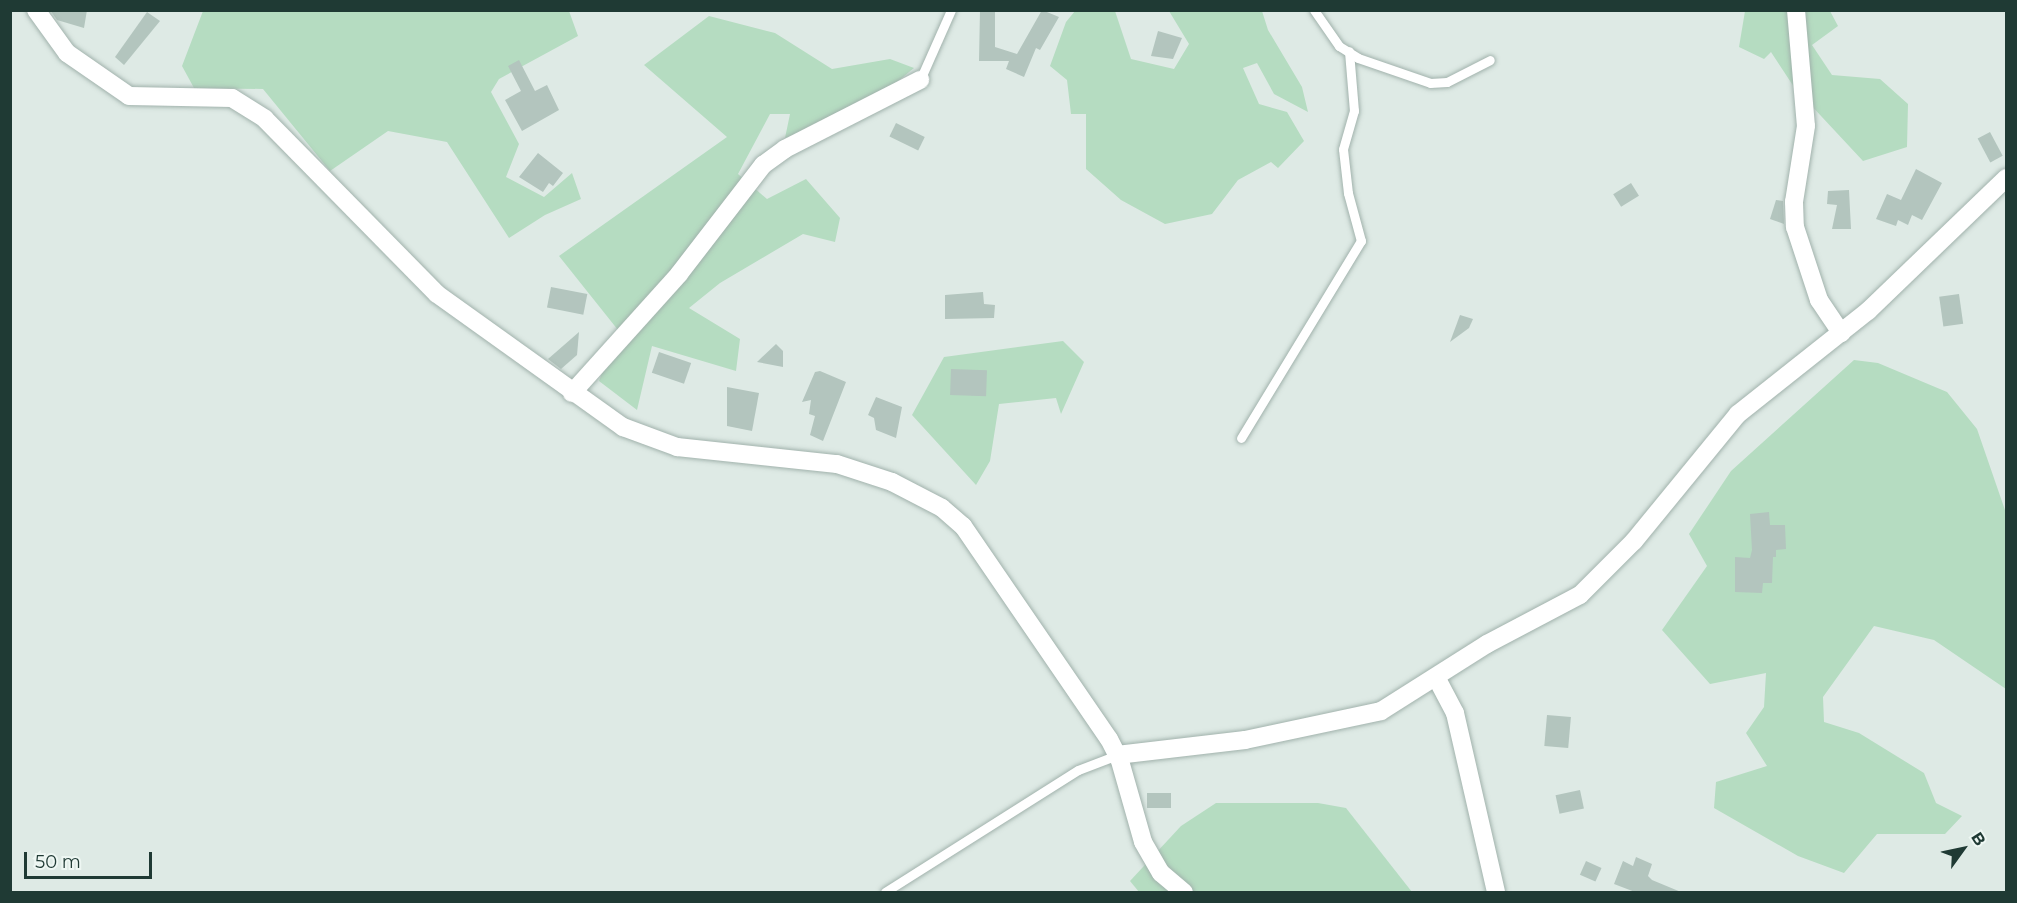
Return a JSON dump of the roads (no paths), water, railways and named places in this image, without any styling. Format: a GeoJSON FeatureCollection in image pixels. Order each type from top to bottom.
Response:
{"type":"FeatureCollection","features":[{"type":"Feature","properties":{"kind":"street"},"geometry":{"type":"LineString","coordinates":[[36,10],[67,53],[129,96],[231,98],[265,119],[437,294],[572,393],[623,427],[677,447],[837,464],[892,482],[942,508],[963,526],[1118,755],[1143,842],[1161,873],[1184,892]]}},
{"type":"Feature","properties":{"kind":"street"},"geometry":{"type":"LineString","coordinates":[[1796,10],[1806,126],[1794,202],[1795,227],[1819,300],[1841,333]]}},
{"type":"Feature","properties":{"kind":"street"},"geometry":{"type":"LineString","coordinates":[[572,393],[680,274],[763,165],[785,149],[920,80]]}},
{"type":"Feature","properties":{"kind":"street"},"geometry":{"type":"LineString","coordinates":[[1118,755],[1245,740],[1370,714],[1392,707],[1487,644],[1593,586],[1738,414],[1841,333],[2007,178]]}},
{"type":"Feature","properties":{"kind":"street"},"geometry":{"type":"LineString","coordinates":[[1436,677],[1455,713],[1496,892]]}},
{"type":"Feature","properties":{"kind":"lane"},"geometry":{"type":"LineString","coordinates":[[920,80],[945,31],[951,10]]}},
{"type":"Feature","properties":{"kind":"lane"},"geometry":{"type":"LineString","coordinates":[[1314,10],[1331,37],[1349,51],[1382,68],[1401,70],[1430,83],[1447,82],[1490,60]]}},
{"type":"Feature","properties":{"kind":"lane"},"geometry":{"type":"LineString","coordinates":[[1240,438],[1361,241],[1348,193],[1343,150],[1354,111],[1349,51]]}},
{"type":"Feature","properties":{"kind":"lane"},"geometry":{"type":"LineString","coordinates":[[885,892],[1078,770],[1118,755]]}}]}
